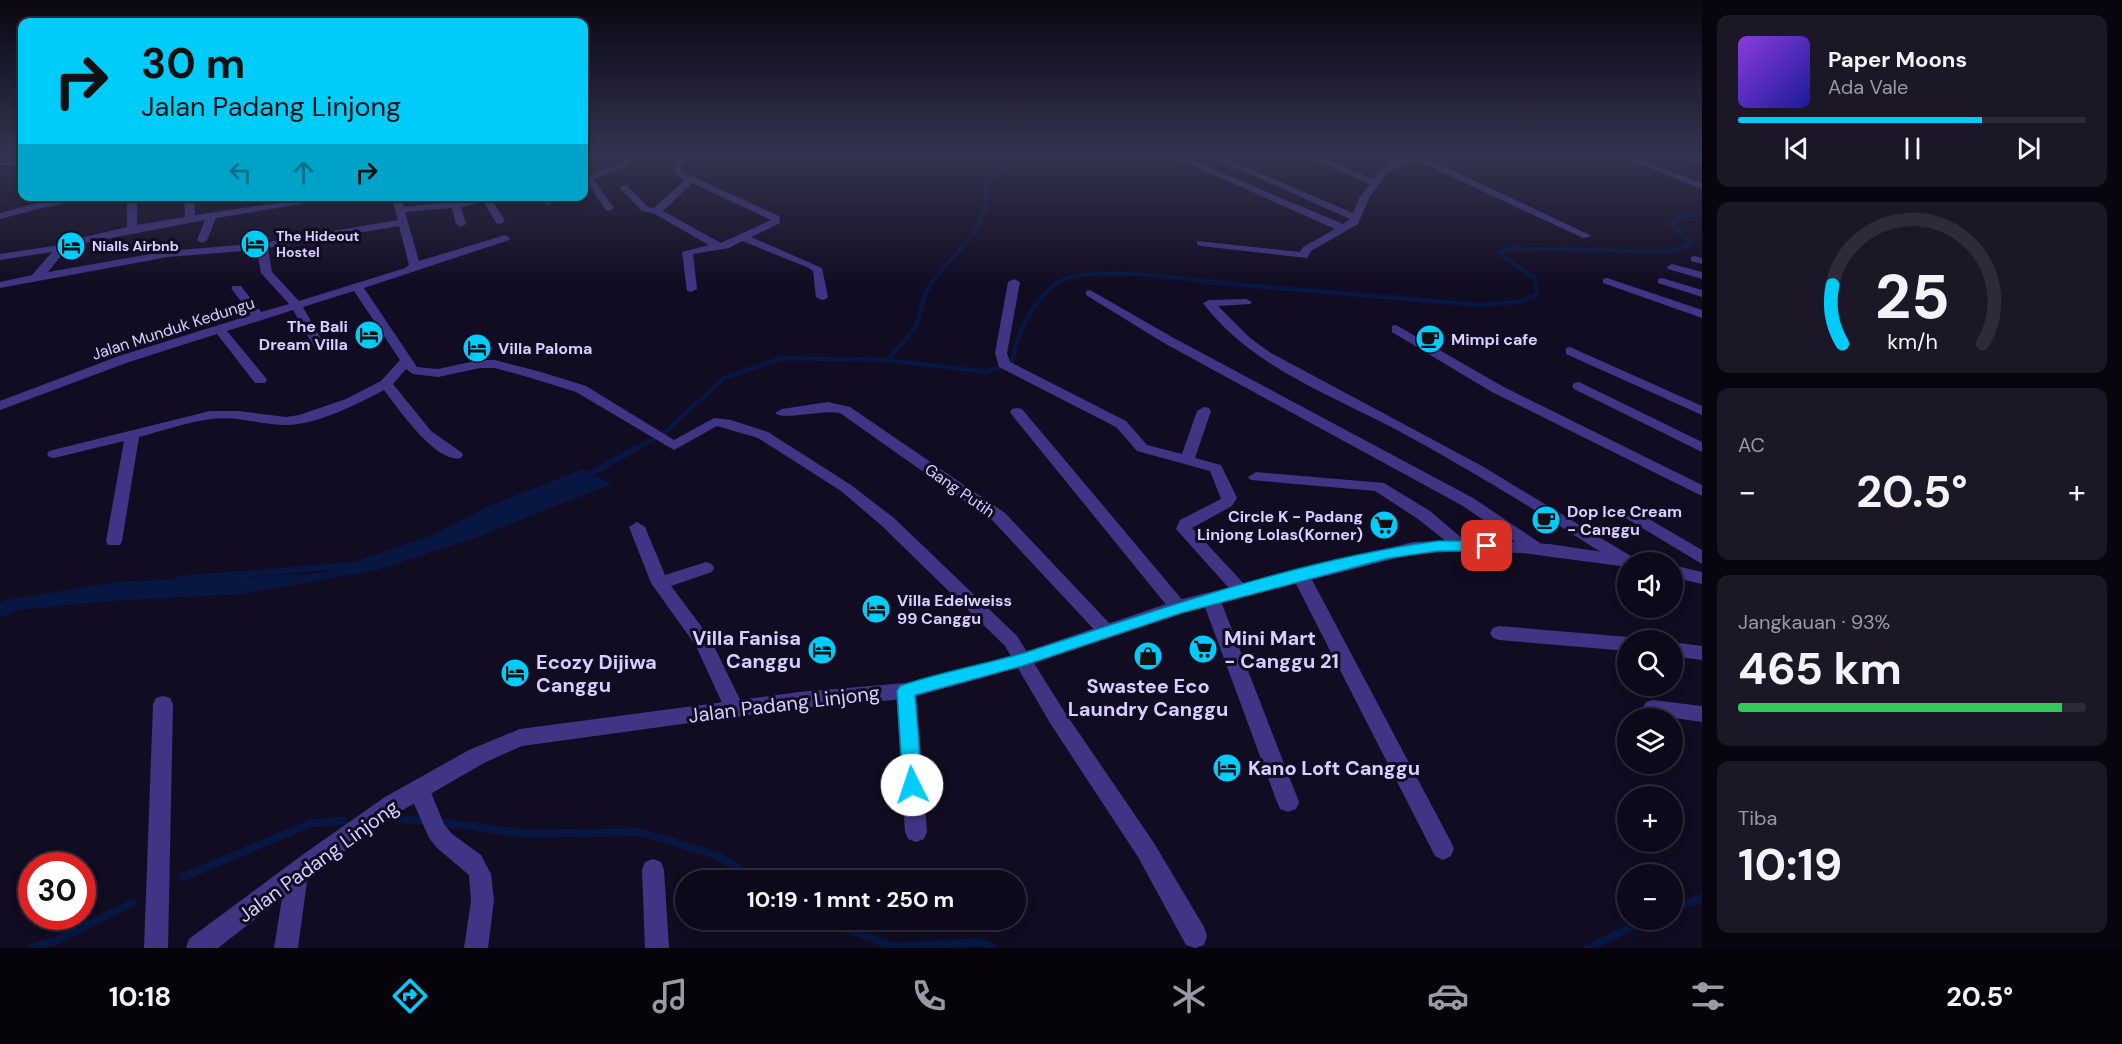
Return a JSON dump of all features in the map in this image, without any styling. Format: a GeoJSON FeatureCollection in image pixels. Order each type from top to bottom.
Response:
{"type":"FeatureCollection","features":[{"type":"Feature","properties":{"kind":"street"},"geometry":{"type":"LineString","coordinates":[[601,197],[609,208]]}},
{"type":"Feature","properties":{"kind":"street"},"geometry":{"type":"LineString","coordinates":[[634,197],[645,209],[656,211],[720,247]]}},
{"type":"Feature","properties":{"kind":"street"},"geometry":{"type":"LineString","coordinates":[[656,211],[674,197]]}},
{"type":"Feature","properties":{"kind":"street"},"geometry":{"type":"LineString","coordinates":[[691,289],[685,254],[698,249],[720,247],[773,224],[776,219],[728,197]]}},
{"type":"Feature","properties":{"kind":"street"},"geometry":{"type":"LineString","coordinates":[[1271,197],[1345,229]]}},
{"type":"Feature","properties":{"kind":"street"},"geometry":{"type":"LineString","coordinates":[[1308,197],[1356,218]]}},
{"type":"Feature","properties":{"kind":"street"},"geometry":{"type":"LineString","coordinates":[[1201,243],[1298,257],[1345,229],[1356,218],[1365,197]]}},
{"type":"Feature","properties":{"kind":"street"},"geometry":{"type":"LineString","coordinates":[[1504,197],[1587,236]]}},
{"type":"Feature","properties":{"kind":"street"},"geometry":{"type":"LineString","coordinates":[[0,216],[66,201]]}},
{"type":"Feature","properties":{"kind":"street"},"geometry":{"type":"LineString","coordinates":[[132,201],[132,231]]}},
{"type":"Feature","properties":{"kind":"street"},"geometry":{"type":"LineString","coordinates":[[189,201],[190,221]]}},
{"type":"Feature","properties":{"kind":"street"},"geometry":{"type":"LineString","coordinates":[[0,257],[60,248],[70,243],[132,231],[316,201]]}},
{"type":"Feature","properties":{"kind":"street"},"geometry":{"type":"LineString","coordinates":[[398,201],[415,266]]}},
{"type":"Feature","properties":{"kind":"street"},"geometry":{"type":"LineString","coordinates":[[401,210],[476,201]]}},
{"type":"Feature","properties":{"kind":"street"},"geometry":{"type":"LineString","coordinates":[[492,201],[500,221]]}},
{"type":"Feature","properties":{"kind":"street"},"geometry":{"type":"LineString","coordinates":[[456,205],[461,224]]}},
{"type":"Feature","properties":{"kind":"street"},"geometry":{"type":"LineString","coordinates":[[202,240],[211,218]]}},
{"type":"Feature","properties":{"kind":"street"},"geometry":{"type":"LineString","coordinates":[[0,285],[168,254],[262,246],[405,222]]}},
{"type":"Feature","properties":{"kind":"street","name":"Jalan Munduk Kedungu"},"geometry":{"type":"LineString","coordinates":[[0,406],[124,359],[400,275],[415,266],[505,238]]}},
{"type":"Feature","properties":{"kind":"street"},"geometry":{"type":"LineString","coordinates":[[743,238],[813,266],[818,270],[822,297]]}},
{"type":"Feature","properties":{"kind":"street"},"geometry":{"type":"LineString","coordinates":[[262,246],[267,273],[283,288],[296,306],[321,350]]}},
{"type":"Feature","properties":{"kind":"street"},"geometry":{"type":"LineString","coordinates":[[35,278],[47,267],[60,248]]}},
{"type":"Feature","properties":{"kind":"street"},"geometry":{"type":"LineString","coordinates":[[1672,267],[1702,276]]}},
{"type":"Feature","properties":{"kind":"street"},"geometry":{"type":"LineString","coordinates":[[1607,281],[1702,314]]}},
{"type":"Feature","properties":{"kind":"street"},"geometry":{"type":"LineString","coordinates":[[1662,281],[1702,294]]}},
{"type":"Feature","properties":{"kind":"street"},"geometry":{"type":"LineString","coordinates":[[1014,282],[1001,352],[1004,364],[1120,424],[1142,448],[1216,468],[1229,498],[1224,506],[1186,524],[1184,529],[1241,591]]}},
{"type":"Feature","properties":{"kind":"street"},"geometry":{"type":"LineString","coordinates":[[237,288],[259,318]]}},
{"type":"Feature","properties":{"kind":"street"},"geometry":{"type":"LineString","coordinates":[[358,288],[405,362],[413,370],[438,373],[480,364],[495,364],[536,375],[581,389],[669,445],[679,445],[714,422],[726,423],[773,440],[846,488],[888,522],[1011,641],[1057,717],[1146,850],[1195,936]]}},
{"type":"Feature","properties":{"kind":"street"},"geometry":{"type":"LineString","coordinates":[[1090,293],[1168,340],[1468,502],[1534,547]]}},
{"type":"Feature","properties":{"kind":"street"},"geometry":{"type":"LineString","coordinates":[[1246,302],[1209,303],[1242,338],[1269,357],[1383,416],[1567,522],[1617,554]]}},
{"type":"Feature","properties":{"kind":"street"},"geometry":{"type":"LineString","coordinates":[[1396,328],[1497,388],[1702,491]]}},
{"type":"Feature","properties":{"kind":"street"},"geometry":{"type":"LineString","coordinates":[[220,330],[260,380]]}},
{"type":"Feature","properties":{"kind":"street"},"geometry":{"type":"LineString","coordinates":[[1570,351],[1702,411]]}},
{"type":"Feature","properties":{"kind":"street"},"geometry":{"type":"LineString","coordinates":[[54,454],[210,415],[286,421],[301,418],[351,402],[386,384],[405,362]]}},
{"type":"Feature","properties":{"kind":"street"},"geometry":{"type":"LineString","coordinates":[[386,384],[426,434],[456,455]]}},
{"type":"Feature","properties":{"kind":"street"},"geometry":{"type":"LineString","coordinates":[[1579,386],[1702,448]]}},
{"type":"Feature","properties":{"kind":"street","name":"Gang Putih"},"geometry":{"type":"LineString","coordinates":[[782,413],[828,406],[845,410],[999,517],[1106,631]]}},
{"type":"Feature","properties":{"kind":"street"},"geometry":{"type":"LineString","coordinates":[[1187,460],[1204,411]]}},
{"type":"Feature","properties":{"kind":"street"},"geometry":{"type":"LineString","coordinates":[[1017,412],[1178,608]]}},
{"type":"Feature","properties":{"kind":"street"},"geometry":{"type":"LineString","coordinates":[[114,541],[132,435]]}},
{"type":"Feature","properties":{"kind":"street"},"geometry":{"type":"LineString","coordinates":[[1256,477],[1378,486],[1424,515],[1463,546]]}},
{"type":"Feature","properties":{"kind":"street"},"geometry":{"type":"LineString","coordinates":[[1630,513],[1702,558]]}},
{"type":"Feature","properties":{"kind":"street"},"geometry":{"type":"LineString","coordinates":[[637,528],[660,583],[704,643],[735,710]]}},
{"type":"Feature","properties":{"kind":"street","name":"Jalan Padang Linjong"},"geometry":{"type":"LineString","coordinates":[[198,948],[297,873],[422,798],[482,752],[520,738],[799,700],[906,691],[1022,660],[1178,608],[1389,552],[1438,546],[1534,547],[1617,560]]}},
{"type":"Feature","properties":{"kind":"street"},"geometry":{"type":"LineString","coordinates":[[660,583],[706,568]]}},
{"type":"Feature","properties":{"kind":"street"},"geometry":{"type":"LineString","coordinates":[[1683,574],[1702,578]]}},
{"type":"Feature","properties":{"kind":"street"},"geometry":{"type":"LineString","coordinates":[[1301,576],[1443,849]]}},
{"type":"Feature","properties":{"kind":"street"},"geometry":{"type":"LineString","coordinates":[[1210,599],[1288,802]]}},
{"type":"Feature","properties":{"kind":"street"},"geometry":{"type":"LineString","coordinates":[[1499,633],[1617,643]]}},
{"type":"Feature","properties":{"kind":"street"},"geometry":{"type":"LineString","coordinates":[[1683,650],[1702,653]]}},
{"type":"Feature","properties":{"kind":"street"},"geometry":{"type":"LineString","coordinates":[[906,691],[916,832]]}},
{"type":"Feature","properties":{"kind":"street"},"geometry":{"type":"LineString","coordinates":[[156,948],[163,704]]}},
{"type":"Feature","properties":{"kind":"street"},"geometry":{"type":"LineString","coordinates":[[1683,712],[1702,714]]}},
{"type":"Feature","properties":{"kind":"street"},"geometry":{"type":"LineString","coordinates":[[422,798],[438,834],[447,844],[472,861],[480,872],[482,888],[476,948]]}},
{"type":"Feature","properties":{"kind":"street"},"geometry":{"type":"LineString","coordinates":[[653,870],[657,948]]}},
{"type":"Feature","properties":{"kind":"street"},"geometry":{"type":"LineString","coordinates":[[286,948],[297,873]]}},
{"type":"Feature","properties":{"kind":"water"},"geometry":{"type":"Polygon","coordinates":[[[583,469],[612,484],[480,536],[377,570],[243,594],[112,601],[19,610],[0,618],[0,602],[6,600],[116,582],[322,573],[432,535],[489,506],[583,469]]]}},
{"type":"Feature","properties":{"kind":"waterway"},"geometry":{"type":"LineString","coordinates":[[931,283],[977,227],[983,214],[986,197]]}},
{"type":"Feature","properties":{"kind":"waterway"},"geometry":{"type":"LineString","coordinates":[[1536,283],[1535,279],[1498,252],[1512,248],[1668,252],[1691,244],[1671,222],[1689,215],[1702,215]]}},
{"type":"Feature","properties":{"kind":"waterway"},"geometry":{"type":"LineString","coordinates":[[1057,283],[1070,277],[1112,273],[1224,283]]}},
{"type":"Feature","properties":{"kind":"waterway"},"geometry":{"type":"LineString","coordinates":[[887,360],[916,327],[925,294],[932,282]]}},
{"type":"Feature","properties":{"kind":"waterway"},"geometry":{"type":"LineString","coordinates":[[887,360],[986,372],[1012,363],[1027,318],[1041,298],[1058,282]]}},
{"type":"Feature","properties":{"kind":"waterway"},"geometry":{"type":"LineString","coordinates":[[1207,282],[1480,305],[1517,302],[1537,295],[1535,282]]}},
{"type":"Feature","properties":{"kind":"waterway"},"geometry":{"type":"LineString","coordinates":[[632,451],[663,434],[724,378],[782,358],[887,360]]}},
{"type":"Feature","properties":{"kind":"waterway"},"geometry":{"type":"LineString","coordinates":[[586,476],[635,449]]}},
{"type":"Feature","properties":{"kind":"waterway"},"geometry":{"type":"LineString","coordinates":[[179,579],[352,565]]}},
{"type":"Feature","properties":{"kind":"waterway"},"geometry":{"type":"LineString","coordinates":[[401,819],[426,821]]}},
{"type":"Feature","properties":{"kind":"waterway"},"geometry":{"type":"LineString","coordinates":[[183,877],[312,823],[344,821]]}},
{"type":"Feature","properties":{"kind":"waterway"},"geometry":{"type":"LineString","coordinates":[[439,822],[527,834],[640,832],[716,855],[742,870]]}},
{"type":"Feature","properties":{"kind":"waterway"},"geometry":{"type":"LineString","coordinates":[[1683,905],[1702,898]]}},
{"type":"Feature","properties":{"kind":"waterway"},"geometry":{"type":"LineString","coordinates":[[32,948],[57,940],[132,903]]}},
{"type":"Feature","properties":{"kind":"waterway"},"geometry":{"type":"LineString","coordinates":[[850,930],[895,947],[980,942],[993,948]]}},
{"type":"Feature","properties":{"kind":"waterway"},"geometry":{"type":"LineString","coordinates":[[1588,948],[1625,930]]}},
{"type":"Feature","properties":{"kind":"place","name":"The Hideout Hostel"},"geometry":{"type":"Point","coordinates":[255,244]}},
{"type":"Feature","properties":{"kind":"place","name":"Nialls Airbnb"},"geometry":{"type":"Point","coordinates":[71,246]}},
{"type":"Feature","properties":{"kind":"place","name":"The Bali Dream Villa"},"geometry":{"type":"Point","coordinates":[369,335]}},
{"type":"Feature","properties":{"kind":"place","name":"Mimpi cafe"},"geometry":{"type":"Point","coordinates":[1430,339]}},
{"type":"Feature","properties":{"kind":"place","name":"Villa Paloma"},"geometry":{"type":"Point","coordinates":[477,348]}},
{"type":"Feature","properties":{"kind":"place","name":"Dop Ice Cream - Canggu"},"geometry":{"type":"Point","coordinates":[1546,520]}},
{"type":"Feature","properties":{"kind":"place","name":"Circle K - Padang Linjong Lolas(Korner)"},"geometry":{"type":"Point","coordinates":[1384,525]}},
{"type":"Feature","properties":{"kind":"place","name":"Villa Edelweiss 99 Canggu"},"geometry":{"type":"Point","coordinates":[876,609]}},
{"type":"Feature","properties":{"kind":"place","name":"Mini Mart - Canggu 21"},"geometry":{"type":"Point","coordinates":[1203,649]}},
{"type":"Feature","properties":{"kind":"place","name":"Villa Fanisa Canggu"},"geometry":{"type":"Point","coordinates":[822,650]}},
{"type":"Feature","properties":{"kind":"place","name":"Swastee Eco Laundry Canggu"},"geometry":{"type":"Point","coordinates":[1148,656]}},
{"type":"Feature","properties":{"kind":"place","name":"Ecozy Dijiwa Canggu"},"geometry":{"type":"Point","coordinates":[515,673]}},
{"type":"Feature","properties":{"kind":"place","name":"Kano Loft Canggu"},"geometry":{"type":"Point","coordinates":[1227,768]}},
{"type":"Feature","properties":{"kind":"route"},"geometry":{"type":"LineString","coordinates":[[912,785],[906,691],[1022,660],[1178,608],[1389,552],[1438,546],[1487,546]]}}]}
